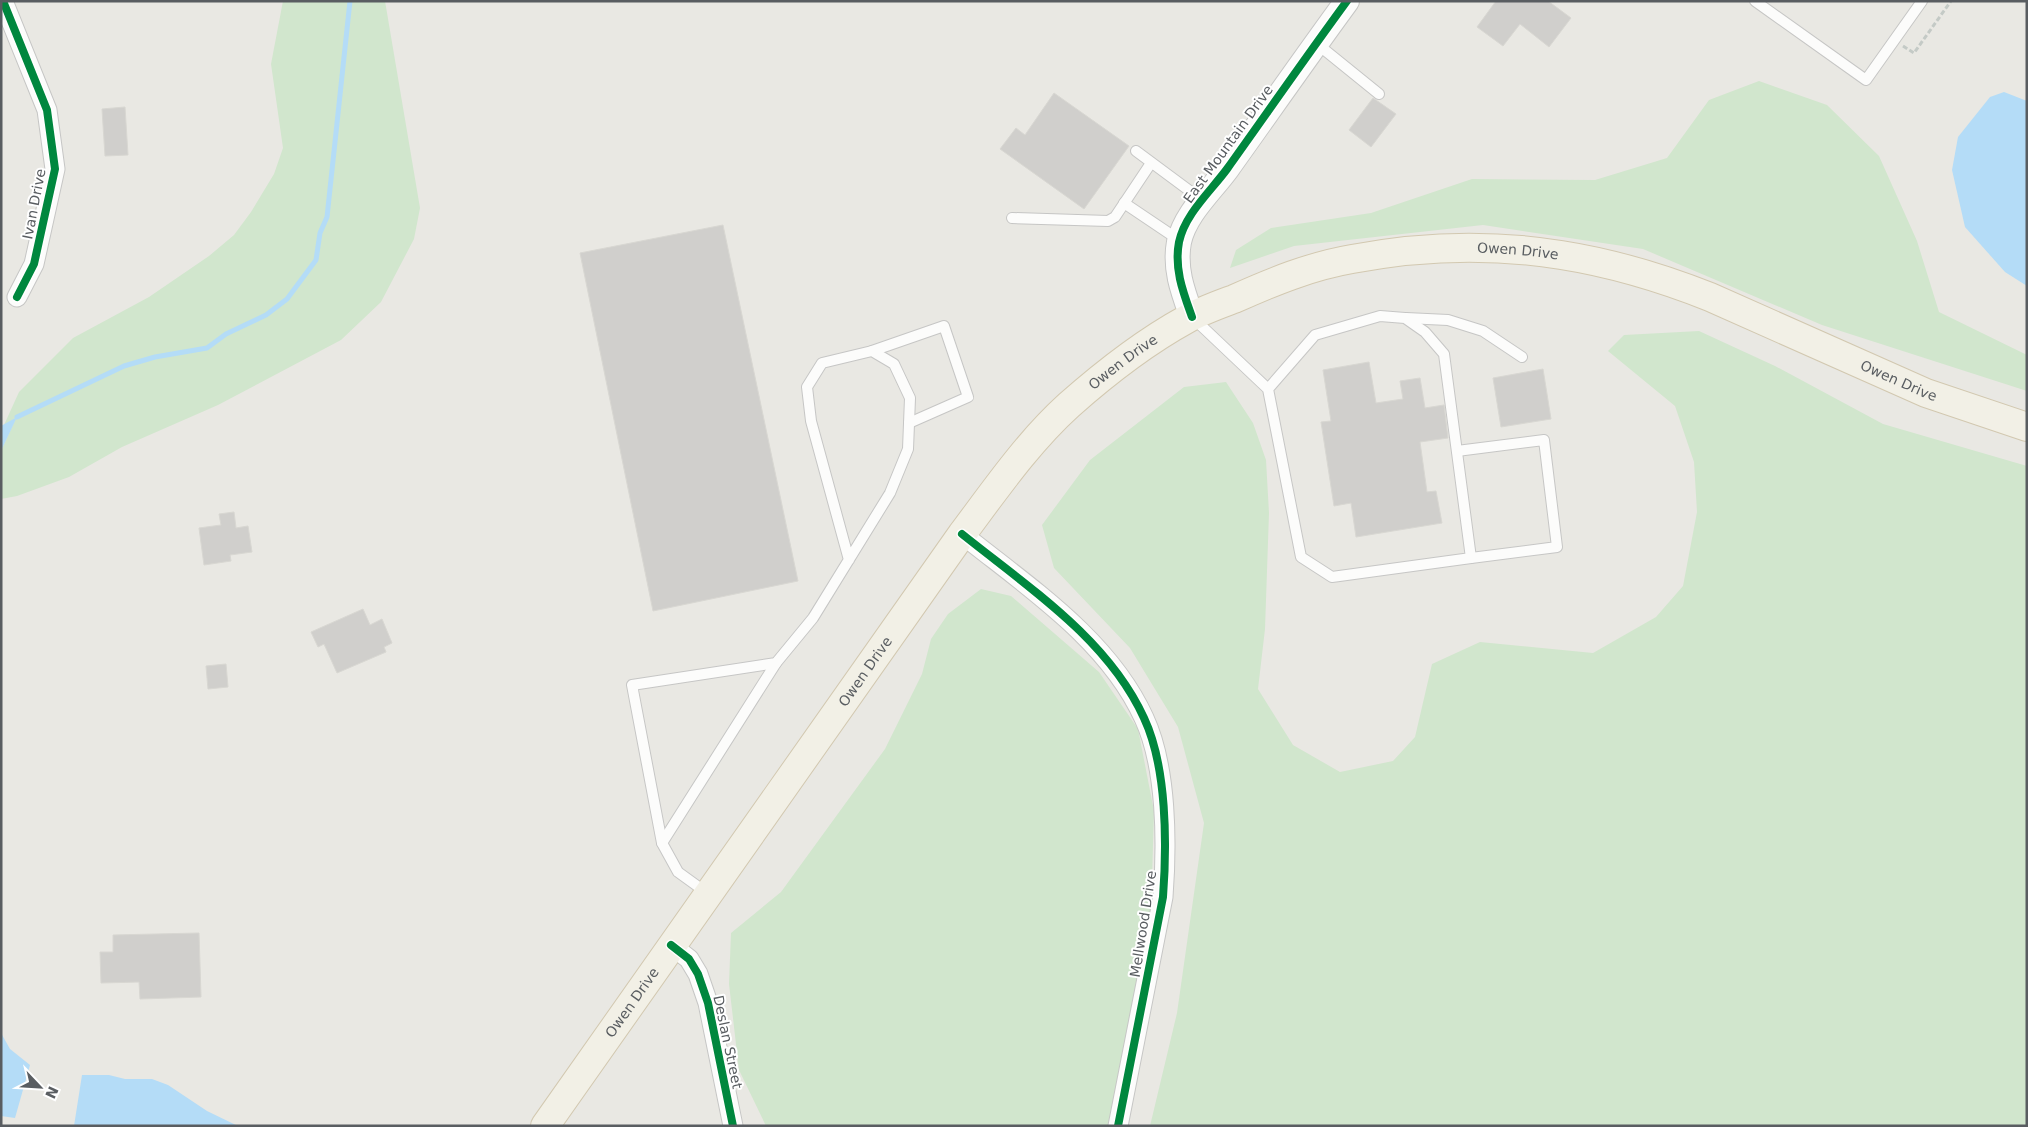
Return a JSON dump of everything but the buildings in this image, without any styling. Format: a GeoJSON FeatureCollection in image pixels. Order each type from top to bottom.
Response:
{"type":"FeatureCollection","features":[{"type":"Feature","properties":{"kind":"main road","name":"Owen Drive"},"geometry":{"type":"LineString","coordinates":[[545,1126],[962,534],[1029,448],[1068,406],[1145,345],[1192,317],[1268,284],[1350,259],[1395,253],[1482,248],[1561,254],[1630,270],[1675,284],[1710,297],[1926,393],[2027,427]]}},
{"type":"Feature","properties":{"kind":"street","name":"Ivan Drive"},"geometry":{"type":"LineString","coordinates":[[3,1],[47,110],[55,169],[34,264],[17,297]]}},
{"type":"Feature","properties":{"kind":"street","name":"East Mountain Drive"},"geometry":{"type":"LineString","coordinates":[[1192,317],[1180,285],[1178,256],[1180,240],[1189,219],[1347,1]]}},
{"type":"Feature","properties":{"kind":"street","name":"Mellwood Drive"},"geometry":{"type":"LineString","coordinates":[[962,534],[1089,639],[1109,661],[1133,696],[1145,719],[1153,743],[1164,818],[1165,862],[1162,897],[1118,1126]]}},
{"type":"Feature","properties":{"kind":"street","name":"Deslan Street"},"geometry":{"type":"LineString","coordinates":[[671,945],[689,959],[698,974],[708,1003],[733,1126]]}},
{"type":"Feature","properties":{"kind":"lane"},"geometry":{"type":"LineString","coordinates":[[1754,1],[1866,80],[1922,1]]}},
{"type":"Feature","properties":{"kind":"lane"},"geometry":{"type":"LineString","coordinates":[[1316,43],[1379,94]]}},
{"type":"Feature","properties":{"kind":"lane"},"geometry":{"type":"LineString","coordinates":[[1136,151],[1203,200]]}},
{"type":"Feature","properties":{"kind":"lane"},"geometry":{"type":"LineString","coordinates":[[1012,218],[1103,222],[1114,217],[1152,163]]}},
{"type":"Feature","properties":{"kind":"lane"},"geometry":{"type":"LineString","coordinates":[[1124,203],[1180,240]]}},
{"type":"Feature","properties":{"kind":"lane"},"geometry":{"type":"LineString","coordinates":[[1268,389],[1314,335],[1380,316],[1448,320],[1484,331],[1522,357]]}},
{"type":"Feature","properties":{"kind":"lane"},"geometry":{"type":"LineString","coordinates":[[1192,317],[1268,389],[1301,558],[1332,577],[1557,547],[1544,440],[1457,451]]}},
{"type":"Feature","properties":{"kind":"lane"},"geometry":{"type":"LineString","coordinates":[[1405,318],[1425,332],[1444,354],[1471,558]]}},
{"type":"Feature","properties":{"kind":"lane"},"geometry":{"type":"LineString","coordinates":[[849,560],[811,421],[807,387],[822,363],[872,351],[944,326],[968,396],[909,422]]}},
{"type":"Feature","properties":{"kind":"lane"},"geometry":{"type":"LineString","coordinates":[[662,843],[776,664],[813,618],[890,493],[908,449],[910,398],[894,364],[872,351]]}},
{"type":"Feature","properties":{"kind":"lane"},"geometry":{"type":"LineString","coordinates":[[708,894],[678,872],[662,843],[632,685],[776,664]]}},
{"type":"Feature","properties":{"kind":"path"},"geometry":{"type":"LineString","coordinates":[[1895,40],[1914,53],[1952,1]]}},
{"type":"Feature","properties":{"kind":"green space"},"geometry":{"type":"Polygon","coordinates":[[[283,1],[385,1],[420,208],[414,239],[381,302],[341,340],[218,405],[122,447],[69,477],[17,496],[1,499],[1,451],[16,418],[4,425],[19,392],[73,338],[149,297],[209,256],[234,235],[251,212],[274,174],[283,148],[271,64],[283,1]]]}},
{"type":"Feature","properties":{"kind":"green space"},"geometry":{"type":"Polygon","coordinates":[[[1759,81],[1827,105],[1879,156],[1917,241],[1939,312],[2027,355],[2027,391],[1822,325],[1643,249],[1483,225],[1294,246],[1230,268],[1236,250],[1271,228],[1371,213],[1472,179],[1595,180],[1667,158],[1709,100],[1759,81]]]}},
{"type":"Feature","properties":{"kind":"green space"},"geometry":{"type":"Polygon","coordinates":[[[1699,331],[1775,366],[1883,424],[2027,466],[2027,1126],[1150,1126],[1177,1013],[1204,823],[1178,727],[1130,648],[1054,568],[1042,525],[1090,460],[1184,387],[1226,382],[1253,423],[1266,460],[1269,513],[1265,629],[1258,689],[1293,745],[1340,772],[1393,761],[1415,737],[1432,664],[1480,642],[1593,653],[1656,617],[1683,586],[1697,512],[1694,462],[1675,406],[1608,351],[1624,335],[1699,331]]]}},
{"type":"Feature","properties":{"kind":"green space"},"geometry":{"type":"Polygon","coordinates":[[[981,589],[1011,596],[1099,672],[1138,729],[1154,811],[1151,915],[1109,1126],[766,1126],[739,1070],[729,984],[731,933],[781,892],[885,749],[922,674],[931,639],[948,614],[981,589]]]}},
{"type":"Feature","properties":{"kind":"water"},"geometry":{"type":"Polygon","coordinates":[[[2004,92],[2027,101],[2027,286],[2005,272],[1965,227],[1952,170],[1958,137],[1990,97],[2004,92]]]}},
{"type":"Feature","properties":{"kind":"water"},"geometry":{"type":"Polygon","coordinates":[[[17,417],[1,451],[1,426],[17,417]]]}},
{"type":"Feature","properties":{"kind":"water"},"geometry":{"type":"Polygon","coordinates":[[[1,1033],[10,1049],[30,1065],[15,1118],[1,1116],[1,1033]]]}},
{"type":"Feature","properties":{"kind":"water"},"geometry":{"type":"Polygon","coordinates":[[[82,1075],[109,1075],[125,1079],[152,1079],[168,1085],[207,1111],[238,1126],[74,1126],[82,1075]]]}},
{"type":"Feature","properties":{"kind":"waterway"},"geometry":{"type":"LineString","coordinates":[[17,417],[124,366],[155,357],[207,348],[226,334],[266,315],[287,299],[316,260],[320,233],[327,217],[350,1]]}},
{"type":"Feature","properties":{"kind":"cycle path"},"geometry":{"type":"LineString","coordinates":[[3,1],[47,110],[55,169],[34,264],[17,297]]}},
{"type":"Feature","properties":{"kind":"cycle path"},"geometry":{"type":"LineString","coordinates":[[1192,317],[1179,271],[1178,252],[1182,232],[1192,213],[1227,169],[1347,1]]}},
{"type":"Feature","properties":{"kind":"cycle path"},"geometry":{"type":"LineString","coordinates":[[962,534],[1039,595],[1088,639],[1110,663],[1129,690],[1152,738],[1164,806],[1165,854],[1163,897],[1118,1126]]}},
{"type":"Feature","properties":{"kind":"cycle path"},"geometry":{"type":"LineString","coordinates":[[671,945],[689,959],[698,974],[708,1003],[733,1126]]}}]}
